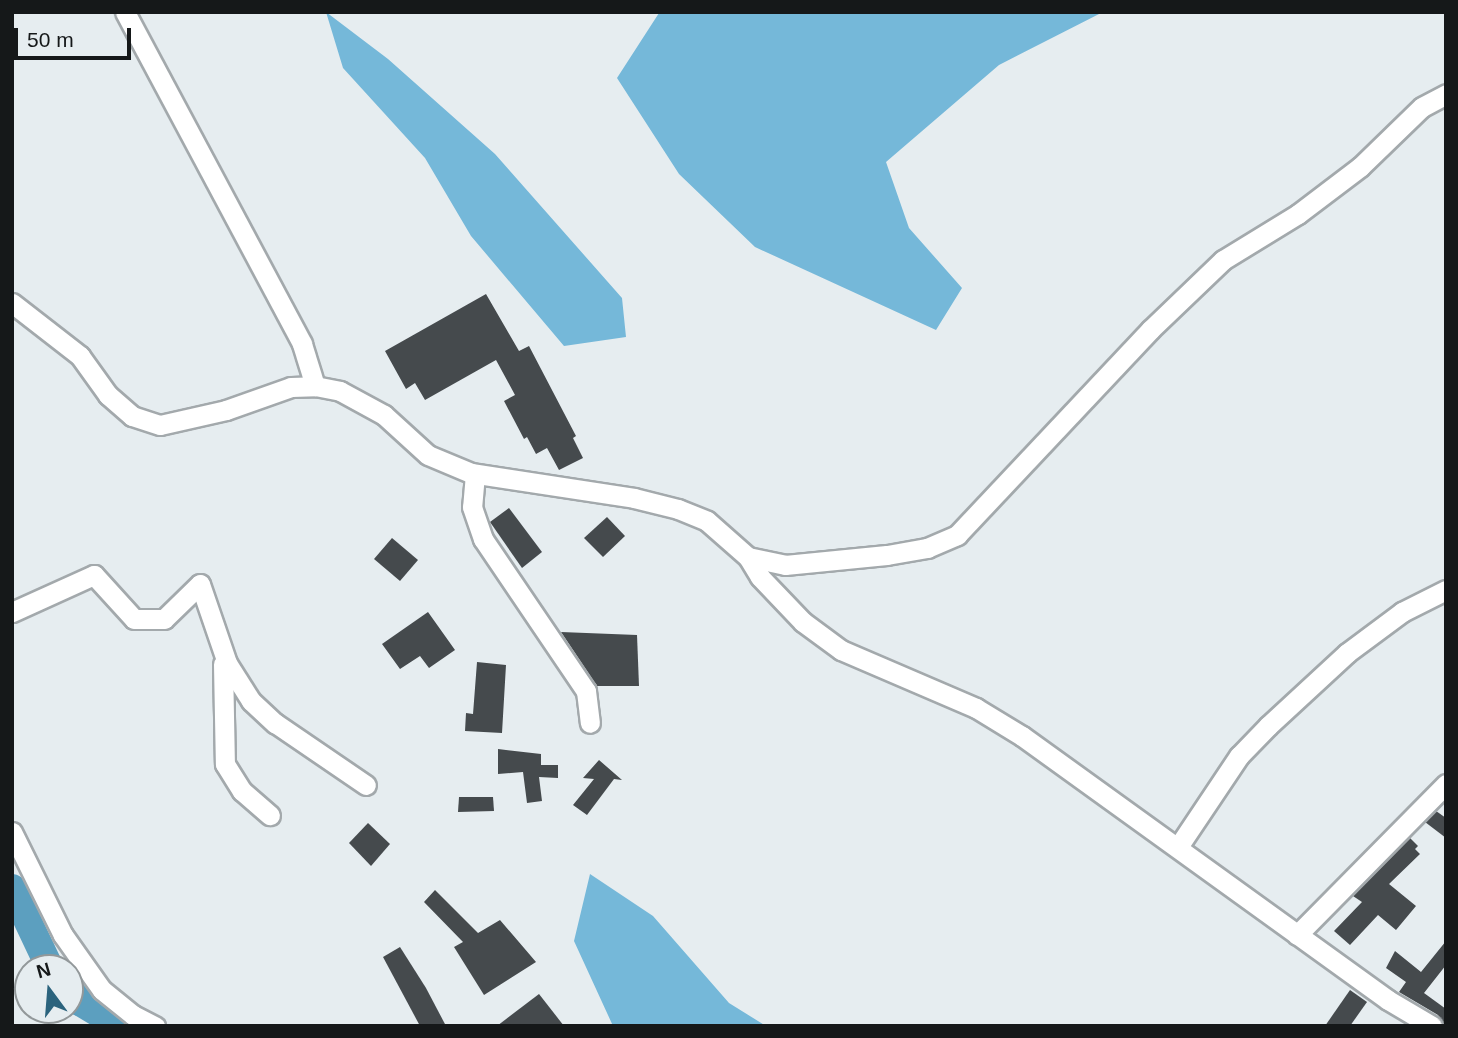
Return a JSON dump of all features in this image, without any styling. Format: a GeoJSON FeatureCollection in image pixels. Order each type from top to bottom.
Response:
{"type":"FeatureCollection","features":[{"type":"Feature","properties":{"kind":"street"},"geometry":{"type":"LineString","coordinates":[[125,12],[302,344],[314,386]]}},
{"type":"Feature","properties":{"kind":"street"},"geometry":{"type":"LineString","coordinates":[[748,556],[785,565],[887,555],[927,548],[957,535],[1150,330],[1223,260],[1298,215],[1360,167],[1422,107],[1446,94]]}},
{"type":"Feature","properties":{"kind":"street"},"geometry":{"type":"LineString","coordinates":[[12,303],[80,356],[107,395],[132,416],[160,425],[226,410],[291,387],[314,386],[340,391],[384,415],[428,455],[475,474],[634,498],[678,509],[707,521],[748,556],[760,577],[803,622],[841,650],[976,708],[1022,736],[1388,1000],[1432,1026]]}},
{"type":"Feature","properties":{"kind":"street"},"geometry":{"type":"LineString","coordinates":[[475,474],[472,507],[483,539],[586,691],[590,723]]}},
{"type":"Feature","properties":{"kind":"street"},"geometry":{"type":"LineString","coordinates":[[12,612],[94,575],[134,619],[164,619],[200,584],[234,678],[262,712],[366,785]]}},
{"type":"Feature","properties":{"kind":"street"},"geometry":{"type":"LineString","coordinates":[[1178,847],[1239,756],[1268,726],[1347,653],[1402,612],[1446,590]]}},
{"type":"Feature","properties":{"kind":"street"},"geometry":{"type":"LineString","coordinates":[[223,652],[225,764],[242,791],[270,815]]}},
{"type":"Feature","properties":{"kind":"street"},"geometry":{"type":"LineString","coordinates":[[1297,935],[1446,784]]}},
{"type":"Feature","properties":{"kind":"street"},"geometry":{"type":"LineString","coordinates":[[12,832],[63,935],[102,990],[133,1015],[155,1026]]}},
{"type":"Feature","properties":{"kind":"shaded area"},"geometry":{"type":"Polygon","coordinates":[[[326,12],[388,59],[495,154],[622,298],[626,337],[564,346],[471,236],[425,158],[343,68],[326,12]]]}},
{"type":"Feature","properties":{"kind":"shaded area"},"geometry":{"type":"Polygon","coordinates":[[[1103,12],[999,65],[886,162],[909,228],[962,288],[936,330],[755,247],[679,174],[617,78],[659,13],[1103,12]]]}},
{"type":"Feature","properties":{"kind":"shaded area"},"geometry":{"type":"Polygon","coordinates":[[[590,874],[653,916],[729,1003],[766,1026],[613,1026],[574,941],[590,874]]]}},
{"type":"Feature","properties":{"kind":"building"},"geometry":{"type":"Polygon","coordinates":[[[486,294],[519,351],[529,346],[576,436],[573,438],[583,458],[559,470],[547,448],[536,454],[527,437],[524,439],[504,401],[515,395],[496,360],[425,400],[415,383],[406,389],[385,351],[486,294]]]}},
{"type":"Feature","properties":{"kind":"building"},"geometry":{"type":"Polygon","coordinates":[[[509,508],[542,552],[522,568],[490,522],[509,508]]]}},
{"type":"Feature","properties":{"kind":"building"},"geometry":{"type":"Polygon","coordinates":[[[607,517],[625,536],[603,557],[584,538],[607,517]]]}},
{"type":"Feature","properties":{"kind":"building"},"geometry":{"type":"Polygon","coordinates":[[[392,538],[418,560],[400,581],[374,559],[392,538]]]}},
{"type":"Feature","properties":{"kind":"building"},"geometry":{"type":"Polygon","coordinates":[[[428,612],[455,650],[429,668],[420,656],[400,669],[382,644],[428,612]]]}},
{"type":"Feature","properties":{"kind":"building"},"geometry":{"type":"Polygon","coordinates":[[[561,632],[637,635],[639,686],[597,686],[561,632]]]}},
{"type":"Feature","properties":{"kind":"building"},"geometry":{"type":"Polygon","coordinates":[[[477,662],[506,665],[502,733],[465,731],[466,713],[473,714],[477,662]]]}},
{"type":"Feature","properties":{"kind":"building"},"geometry":{"type":"Polygon","coordinates":[[[498,749],[541,754],[541,765],[558,765],[558,778],[539,777],[542,801],[527,803],[523,772],[498,774],[498,749]]]}},
{"type":"Feature","properties":{"kind":"building"},"geometry":{"type":"Polygon","coordinates":[[[599,760],[622,780],[614,779],[587,815],[573,805],[594,779],[583,778],[599,760]]]}},
{"type":"Feature","properties":{"kind":"building"},"geometry":{"type":"Polygon","coordinates":[[[459,797],[493,797],[494,811],[458,812],[459,797]]]}},
{"type":"Feature","properties":{"kind":"building"},"geometry":{"type":"Polygon","coordinates":[[[1436,811],[1446,818],[1446,838],[1425,822],[1436,811]]]}},
{"type":"Feature","properties":{"kind":"building"},"geometry":{"type":"Polygon","coordinates":[[[368,823],[390,844],[371,866],[349,843],[368,823]]]}},
{"type":"Feature","properties":{"kind":"building"},"geometry":{"type":"Polygon","coordinates":[[[1410,838],[1418,846],[1415,849],[1420,854],[1389,884],[1416,906],[1396,930],[1378,915],[1350,945],[1334,931],[1362,902],[1353,896],[1410,838]]]}},
{"type":"Feature","properties":{"kind":"building"},"geometry":{"type":"Polygon","coordinates":[[[435,890],[478,933],[500,920],[536,962],[484,995],[454,947],[463,942],[424,902],[435,890]]]}},
{"type":"Feature","properties":{"kind":"building"},"geometry":{"type":"Polygon","coordinates":[[[1446,941],[1446,965],[1424,993],[1446,1009],[1444,1026],[1438,1015],[1399,992],[1406,982],[1386,968],[1395,951],[1421,972],[1446,941]]]}},
{"type":"Feature","properties":{"kind":"building"},"geometry":{"type":"Polygon","coordinates":[[[400,947],[446,1026],[420,1026],[383,957],[400,947]]]}},
{"type":"Feature","properties":{"kind":"building"},"geometry":{"type":"Polygon","coordinates":[[[1350,990],[1367,1002],[1350,1026],[1325,1026],[1350,990]]]}},
{"type":"Feature","properties":{"kind":"building"},"geometry":{"type":"Polygon","coordinates":[[[539,994],[564,1026],[497,1026],[539,994]]]}},
{"type":"Feature","properties":{"kind":"waterway"},"geometry":{"type":"LineString","coordinates":[[12,888],[43,954]]}},
{"type":"Feature","properties":{"kind":"waterway"},"geometry":{"type":"LineString","coordinates":[[84,1004],[120,1026]]}}]}
